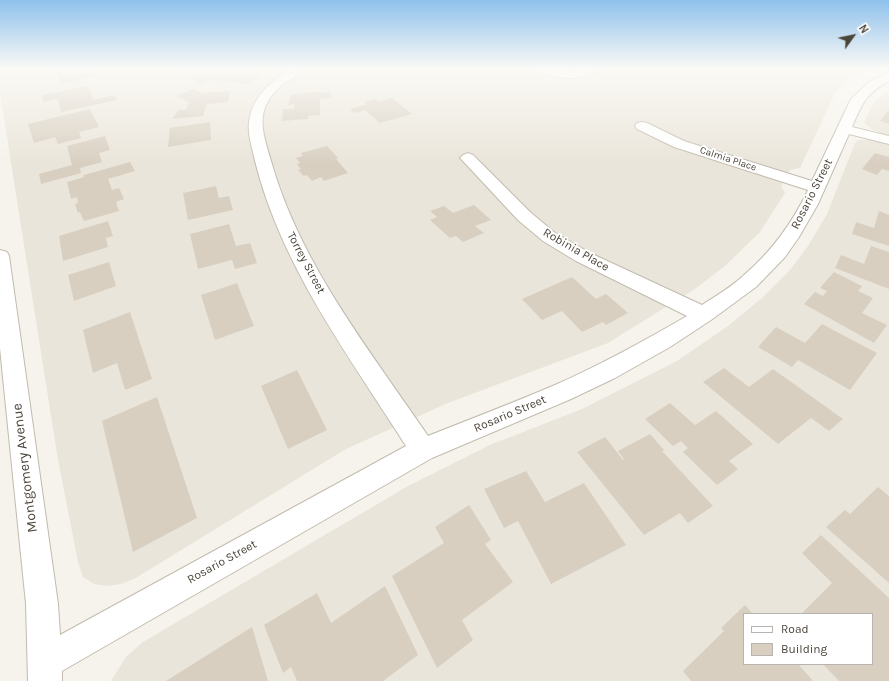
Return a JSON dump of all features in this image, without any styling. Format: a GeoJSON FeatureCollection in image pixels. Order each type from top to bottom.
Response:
{"type":"FeatureCollection","features":[{"type":"Feature","properties":{"kind":"street","name":"Torrey Street"},"geometry":{"type":"LineString","coordinates":[[262,101],[256,118],[257,138],[267,176],[293,244],[328,306],[423,450]]}},
{"type":"Feature","properties":{"kind":"street","name":"Rosario Street"},"geometry":{"type":"LineString","coordinates":[[45,672],[423,450],[563,392],[607,371],[662,341],[704,315],[749,282],[778,253],[800,222],[857,101]]}},
{"type":"Feature","properties":{"kind":"street","name":"Calmia Place"},"geometry":{"type":"LineString","coordinates":[[642,126],[679,144],[817,188]]}},
{"type":"Feature","properties":{"kind":"street"},"geometry":{"type":"LineString","coordinates":[[844,129],[889,140]]}},
{"type":"Feature","properties":{"kind":"street","name":"Robinia Place"},"geometry":{"type":"LineString","coordinates":[[468,158],[524,216],[549,237],[583,257],[704,315]]}},
{"type":"Feature","properties":{"kind":"street","name":"Montgomery Avenue"},"geometry":{"type":"LineString","coordinates":[[0,256],[42,604],[45,672]]}},
{"type":"Feature","properties":{"kind":"shaded area"},"geometry":{"type":"Polygon","coordinates":[[[1,101],[831,101],[800,168],[790,170],[781,186],[785,193],[760,232],[725,266],[695,289],[608,343],[448,403],[346,449],[134,579],[121,584],[107,586],[94,584],[83,577],[78,562],[58,460],[1,101]]]}},
{"type":"Feature","properties":{"kind":"shaded area"},"geometry":{"type":"Polygon","coordinates":[[[876,101],[889,101],[889,136],[871,129],[864,123],[876,101]]]}},
{"type":"Feature","properties":{"kind":"shaded area"},"geometry":{"type":"Polygon","coordinates":[[[859,140],[875,140],[889,145],[889,681],[111,681],[126,657],[143,642],[408,486],[490,445],[582,409],[677,361],[728,326],[763,297],[790,270],[808,246],[827,214],[855,143],[859,140]]]}},
{"type":"Feature","properties":{"kind":"building"},"geometry":{"type":"Polygon","coordinates":[[[58,101],[113,101],[61,112],[58,101]]]}},
{"type":"Feature","properties":{"kind":"building"},"geometry":{"type":"Polygon","coordinates":[[[186,101],[228,101],[207,104],[203,116],[172,119],[178,110],[186,110],[189,102],[186,101]]]}},
{"type":"Feature","properties":{"kind":"building"},"geometry":{"type":"Polygon","coordinates":[[[289,101],[320,101],[320,115],[308,116],[308,119],[282,121],[283,109],[294,109],[295,104],[288,105],[289,101]]]}},
{"type":"Feature","properties":{"kind":"building"},"geometry":{"type":"Polygon","coordinates":[[[368,101],[379,102],[395,101],[412,114],[380,123],[365,110],[354,113],[350,109],[367,104],[363,102],[368,101]]]}},
{"type":"Feature","properties":{"kind":"building"},"geometry":{"type":"Polygon","coordinates":[[[90,109],[99,127],[79,132],[81,138],[58,144],[55,137],[34,143],[28,124],[90,109]]]}},
{"type":"Feature","properties":{"kind":"building"},"geometry":{"type":"Polygon","coordinates":[[[889,110],[889,124],[880,121],[889,110]]]}},
{"type":"Feature","properties":{"kind":"building"},"geometry":{"type":"Polygon","coordinates":[[[210,122],[211,140],[168,147],[170,128],[210,122]]]}},
{"type":"Feature","properties":{"kind":"building"},"geometry":{"type":"Polygon","coordinates":[[[105,136],[110,150],[99,153],[102,162],[80,168],[81,173],[41,184],[39,174],[72,165],[67,146],[105,136]]]}},
{"type":"Feature","properties":{"kind":"building"},"geometry":{"type":"Polygon","coordinates":[[[327,146],[338,158],[336,159],[348,173],[324,181],[321,177],[312,181],[307,175],[304,176],[298,170],[301,169],[297,164],[300,163],[296,158],[303,156],[301,153],[327,146]]]}},
{"type":"Feature","properties":{"kind":"building"},"geometry":{"type":"Polygon","coordinates":[[[875,153],[889,157],[889,171],[882,169],[877,175],[862,169],[875,153]]]}},
{"type":"Feature","properties":{"kind":"building"},"geometry":{"type":"Polygon","coordinates":[[[130,162],[135,171],[108,179],[112,190],[119,188],[124,199],[116,202],[119,211],[84,221],[80,212],[78,213],[75,204],[78,203],[77,197],[71,199],[67,182],[84,177],[84,175],[130,162]]]}},
{"type":"Feature","properties":{"kind":"building"},"geometry":{"type":"Polygon","coordinates":[[[216,186],[219,198],[229,196],[233,210],[188,220],[183,193],[216,186]]]}},
{"type":"Feature","properties":{"kind":"building"},"geometry":{"type":"Polygon","coordinates":[[[474,205],[491,220],[475,226],[484,233],[463,242],[456,236],[450,238],[430,220],[437,217],[430,211],[444,206],[453,213],[474,205]]]}},
{"type":"Feature","properties":{"kind":"building"},"geometry":{"type":"Polygon","coordinates":[[[879,211],[889,215],[889,246],[852,234],[856,222],[874,228],[879,211]]]}},
{"type":"Feature","properties":{"kind":"building"},"geometry":{"type":"Polygon","coordinates":[[[108,221],[113,236],[106,238],[108,247],[63,261],[59,236],[108,221]]]}},
{"type":"Feature","properties":{"kind":"building"},"geometry":{"type":"Polygon","coordinates":[[[229,224],[236,246],[250,243],[257,263],[235,269],[232,260],[198,269],[190,234],[229,224]]]}},
{"type":"Feature","properties":{"kind":"building"},"geometry":{"type":"Polygon","coordinates":[[[871,246],[889,252],[889,289],[835,268],[841,255],[864,264],[871,246]]]}},
{"type":"Feature","properties":{"kind":"building"},"geometry":{"type":"Polygon","coordinates":[[[109,262],[116,286],[74,301],[68,275],[109,262]]]}},
{"type":"Feature","properties":{"kind":"building"},"geometry":{"type":"Polygon","coordinates":[[[834,272],[862,286],[858,291],[873,298],[862,313],[887,325],[874,343],[804,304],[815,292],[823,296],[827,291],[820,288],[834,272]]]}},
{"type":"Feature","properties":{"kind":"building"},"geometry":{"type":"Polygon","coordinates":[[[572,277],[596,299],[606,294],[628,313],[606,325],[603,322],[582,332],[562,311],[542,320],[522,299],[572,277]]]}},
{"type":"Feature","properties":{"kind":"building"},"geometry":{"type":"Polygon","coordinates":[[[237,283],[254,326],[215,340],[201,295],[237,283]]]}},
{"type":"Feature","properties":{"kind":"building"},"geometry":{"type":"Polygon","coordinates":[[[130,312],[152,379],[125,390],[117,363],[93,373],[83,330],[130,312]]]}},
{"type":"Feature","properties":{"kind":"building"},"geometry":{"type":"Polygon","coordinates":[[[822,324],[877,353],[850,390],[798,360],[792,367],[758,347],[776,327],[805,343],[822,324]]]}},
{"type":"Feature","properties":{"kind":"building"},"geometry":{"type":"Polygon","coordinates":[[[724,368],[749,387],[773,369],[843,419],[829,431],[811,418],[778,444],[703,382],[724,368]]]}},
{"type":"Feature","properties":{"kind":"building"},"geometry":{"type":"Polygon","coordinates":[[[297,370],[327,430],[288,449],[261,386],[297,370]]]}},
{"type":"Feature","properties":{"kind":"building"},"geometry":{"type":"Polygon","coordinates":[[[157,397],[197,518],[133,552],[102,421],[157,397]]]}},
{"type":"Feature","properties":{"kind":"building"},"geometry":{"type":"Polygon","coordinates":[[[670,403],[695,425],[716,411],[753,444],[729,461],[738,469],[717,485],[683,452],[688,448],[681,441],[673,446],[645,419],[670,403]]]}},
{"type":"Feature","properties":{"kind":"building"},"geometry":{"type":"Polygon","coordinates":[[[650,434],[664,450],[662,451],[713,506],[688,523],[680,513],[644,535],[577,452],[605,437],[623,460],[624,459],[618,451],[650,434]]]}},
{"type":"Feature","properties":{"kind":"building"},"geometry":{"type":"Polygon","coordinates":[[[526,471],[545,502],[584,483],[626,545],[551,584],[518,521],[504,528],[484,489],[526,471]]]}},
{"type":"Feature","properties":{"kind":"building"},"geometry":{"type":"Polygon","coordinates":[[[878,487],[889,496],[889,583],[826,527],[845,510],[850,514],[878,487]]]}},
{"type":"Feature","properties":{"kind":"building"},"geometry":{"type":"Polygon","coordinates":[[[469,505],[491,540],[485,544],[513,582],[462,620],[473,640],[437,668],[392,576],[444,543],[435,527],[469,505]]]}},
{"type":"Feature","properties":{"kind":"building"},"geometry":{"type":"Polygon","coordinates":[[[821,535],[889,598],[889,681],[839,681],[824,665],[873,665],[873,613],[802,613],[832,583],[802,553],[821,535]]]}},
{"type":"Feature","properties":{"kind":"building"},"geometry":{"type":"Polygon","coordinates":[[[385,586],[418,655],[383,681],[297,681],[291,667],[283,673],[264,625],[317,593],[331,623],[385,586]]]}},
{"type":"Feature","properties":{"kind":"building"},"geometry":{"type":"Polygon","coordinates":[[[745,605],[752,613],[743,613],[743,665],[799,665],[813,681],[691,681],[683,671],[724,631],[721,628],[745,605]]]}},
{"type":"Feature","properties":{"kind":"building"},"geometry":{"type":"Polygon","coordinates":[[[252,627],[268,681],[166,681],[252,627]]]}}]}
